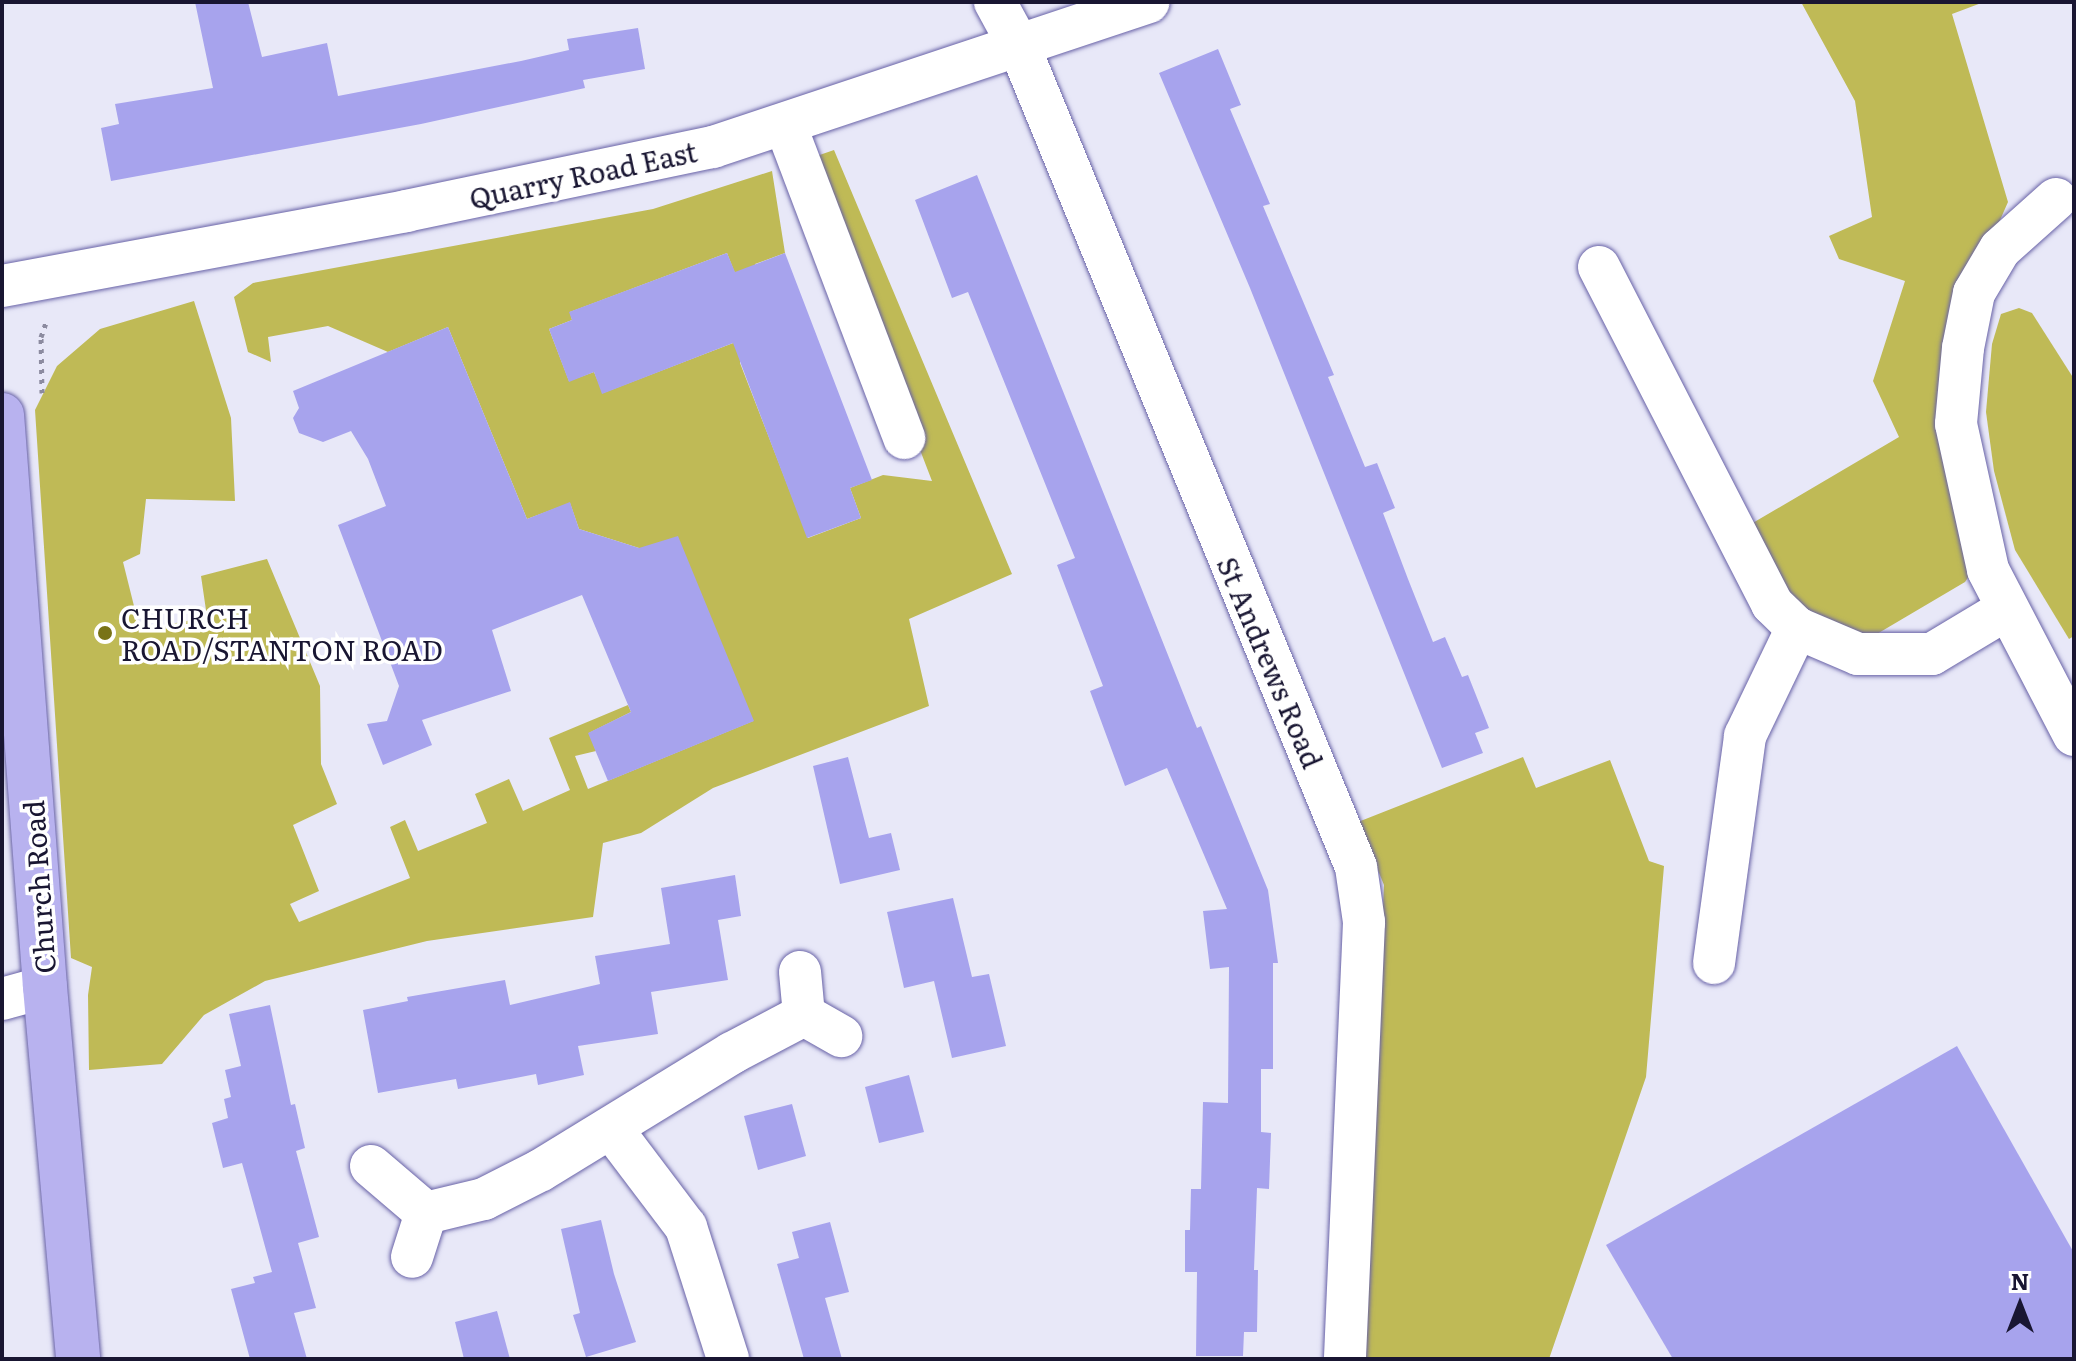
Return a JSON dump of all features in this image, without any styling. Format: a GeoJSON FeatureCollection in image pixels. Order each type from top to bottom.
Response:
{"type":"FeatureCollection","features":[{"type":"Feature","properties":{"kind":"main road","name":"Church Road"},"geometry":{"type":"LineString","coordinates":[[15,405],[45,987],[78,1359]]}},
{"type":"Feature","properties":{"kind":"street","name":"St Andrews Road"},"geometry":{"type":"LineString","coordinates":[[995,2],[1019,46],[1356,867],[1364,922],[1345,1359]]}},
{"type":"Feature","properties":{"kind":"street","name":"Quarry Road East"},"geometry":{"type":"LineString","coordinates":[[2,286],[406,211],[713,147],[1149,2]]}},
{"type":"Feature","properties":{"kind":"street"},"geometry":{"type":"LineString","coordinates":[[785,124],[904,438]]}},
{"type":"Feature","properties":{"kind":"street"},"geometry":{"type":"LineString","coordinates":[[2056,199],[2000,249],[1974,293],[1963,348],[1956,424],[1988,570],[2074,735]]}},
{"type":"Feature","properties":{"kind":"street"},"geometry":{"type":"LineString","coordinates":[[1599,267],[1772,604],[1797,628],[1858,654],[1932,654],[2007,609]]}},
{"type":"Feature","properties":{"kind":"street"},"geometry":{"type":"LineString","coordinates":[[1714,963],[1745,736],[1797,628]]}},
{"type":"Feature","properties":{"kind":"street"},"geometry":{"type":"LineString","coordinates":[[800,972],[804,1015]]}},
{"type":"Feature","properties":{"kind":"street"},"geometry":{"type":"LineString","coordinates":[[2,999],[45,987]]}},
{"type":"Feature","properties":{"kind":"street"},"geometry":{"type":"LineString","coordinates":[[804,1015],[841,1036]]}},
{"type":"Feature","properties":{"kind":"street"},"geometry":{"type":"LineString","coordinates":[[426,1213],[484,1199],[541,1170],[732,1053],[804,1015]]}},
{"type":"Feature","properties":{"kind":"street"},"geometry":{"type":"LineString","coordinates":[[611,1128],[686,1227],[728,1359]]}},
{"type":"Feature","properties":{"kind":"street"},"geometry":{"type":"LineString","coordinates":[[371,1166],[426,1213]]}},
{"type":"Feature","properties":{"kind":"street"},"geometry":{"type":"LineString","coordinates":[[412,1257],[426,1213]]}},
{"type":"Feature","properties":{"kind":"path"},"geometry":{"type":"LineString","coordinates":[[15,405],[42,394],[41,337],[48,318],[58,314]]}},
{"type":"Feature","properties":{"kind":"shaded area"},"geometry":{"type":"Polygon","coordinates":[[[1801,2],[1984,2],[1952,14],[2008,202],[1956,320],[1976,566],[1965,582],[1865,641],[1782,597],[1751,524],[1899,437],[1873,381],[1905,281],[1839,259],[1829,236],[1872,217],[1855,101],[1801,2]]]}},
{"type":"Feature","properties":{"kind":"shaded area"},"geometry":{"type":"Polygon","coordinates":[[[834,150],[1012,574],[909,619],[929,706],[713,788],[641,833],[603,843],[593,917],[427,941],[265,981],[204,1015],[162,1064],[89,1070],[88,995],[92,967],[71,958],[35,410],[57,366],[100,329],[194,301],[231,418],[235,501],[146,499],[140,554],[123,562],[140,630],[207,617],[201,576],[267,559],[320,686],[321,764],[337,804],[293,825],[319,891],[290,904],[299,922],[410,878],[390,827],[405,820],[418,851],[487,823],[475,794],[509,779],[523,811],[570,790],[549,738],[628,705],[631,712],[589,733],[596,751],[575,756],[588,789],[753,721],[639,548],[579,529],[570,503],[527,519],[448,327],[388,352],[328,326],[268,337],[271,362],[248,352],[234,297],[253,283],[653,209],[772,171],[785,253],[755,264],[768,299],[748,307],[727,253],[570,312],[572,320],[549,329],[569,381],[594,372],[603,393],[741,340],[740,363],[808,538],[861,518],[850,488],[883,475],[932,481],[808,159],[834,150]]]}},
{"type":"Feature","properties":{"kind":"shaded area"},"geometry":{"type":"Polygon","coordinates":[[[2019,308],[2032,313],[2074,379],[2074,636],[2069,639],[2015,550],[1994,471],[1986,412],[1992,344],[2001,314],[2019,308]]]}},
{"type":"Feature","properties":{"kind":"shaded area"},"geometry":{"type":"Polygon","coordinates":[[[1523,757],[1536,788],[1610,760],[1649,861],[1664,866],[1646,1077],[1549,1359],[1363,1359],[1384,885],[1358,822],[1523,757]]]}},
{"type":"Feature","properties":{"kind":"building"},"geometry":{"type":"Polygon","coordinates":[[[195,2],[248,2],[262,57],[327,43],[338,96],[521,61],[569,50],[567,39],[638,28],[645,69],[583,80],[585,88],[421,124],[111,181],[101,128],[119,124],[115,104],[213,88],[195,2]]]}},
{"type":"Feature","properties":{"kind":"building"},"geometry":{"type":"Polygon","coordinates":[[[1218,49],[1241,105],[1230,109],[1270,204],[1263,206],[1334,375],[1328,377],[1365,467],[1377,463],[1395,508],[1383,513],[1433,642],[1445,637],[1462,677],[1468,675],[1489,728],[1475,733],[1483,753],[1442,768],[1250,288],[1159,73],[1218,49]]]}},
{"type":"Feature","properties":{"kind":"building"},"geometry":{"type":"Polygon","coordinates":[[[977,175],[1197,728],[1201,726],[1268,890],[1278,963],[1273,963],[1273,1069],[1261,1069],[1261,1132],[1271,1133],[1269,1189],[1257,1188],[1254,1270],[1258,1270],[1257,1332],[1244,1332],[1243,1356],[1196,1356],[1197,1272],[1185,1272],[1185,1230],[1190,1230],[1191,1189],[1201,1189],[1203,1102],[1228,1103],[1229,967],[1210,969],[1203,911],[1227,909],[1167,768],[1125,786],[1090,691],[1103,686],[1057,565],[1075,558],[968,292],[952,298],[915,200],[977,175]]]}},
{"type":"Feature","properties":{"kind":"building"},"geometry":{"type":"Polygon","coordinates":[[[727,253],[735,272],[785,253],[872,480],[850,488],[861,518],[807,538],[733,343],[602,394],[594,372],[569,382],[549,329],[572,320],[569,312],[727,253]]]}},
{"type":"Feature","properties":{"kind":"building"},"geometry":{"type":"Polygon","coordinates":[[[448,327],[527,519],[570,502],[579,529],[639,548],[678,536],[754,721],[608,781],[588,733],[631,712],[582,595],[492,630],[511,691],[422,720],[432,745],[383,765],[367,724],[387,721],[399,686],[338,525],[386,506],[368,459],[351,431],[323,442],[299,433],[293,418],[299,408],[293,391],[448,327]]]}},
{"type":"Feature","properties":{"kind":"building"},"geometry":{"type":"Polygon","coordinates":[[[848,757],[869,838],[891,833],[900,870],[840,884],[813,766],[848,757]]]}},
{"type":"Feature","properties":{"kind":"building"},"geometry":{"type":"Polygon","coordinates":[[[735,875],[741,916],[718,920],[728,980],[651,992],[658,1034],[578,1046],[584,1075],[538,1085],[536,1074],[458,1089],[456,1079],[378,1093],[363,1010],[408,1001],[407,997],[505,980],[510,1005],[600,984],[595,956],[670,944],[661,888],[735,875]]]}},
{"type":"Feature","properties":{"kind":"building"},"geometry":{"type":"Polygon","coordinates":[[[953,898],[972,977],[989,974],[1006,1046],[952,1058],[934,981],[904,988],[887,912],[953,898]]]}},
{"type":"Feature","properties":{"kind":"building"},"geometry":{"type":"Polygon","coordinates":[[[270,1005],[291,1105],[295,1104],[305,1148],[296,1151],[319,1237],[298,1243],[316,1308],[294,1313],[307,1359],[250,1359],[231,1289],[255,1283],[253,1277],[272,1272],[242,1163],[223,1168],[212,1123],[228,1118],[224,1099],[231,1097],[225,1070],[241,1066],[229,1014],[270,1005]]]}},
{"type":"Feature","properties":{"kind":"building"},"geometry":{"type":"Polygon","coordinates":[[[1957,1046],[2074,1253],[2074,1359],[1673,1359],[1606,1245],[1957,1046]]]}},
{"type":"Feature","properties":{"kind":"building"},"geometry":{"type":"Polygon","coordinates":[[[909,1075],[924,1132],[879,1143],[865,1087],[909,1075]]]}},
{"type":"Feature","properties":{"kind":"building"},"geometry":{"type":"Polygon","coordinates":[[[792,1104],[806,1156],[758,1170],[744,1116],[792,1104]]]}},
{"type":"Feature","properties":{"kind":"building"},"geometry":{"type":"Polygon","coordinates":[[[601,1220],[636,1342],[586,1357],[573,1315],[580,1313],[561,1229],[601,1220]]]}},
{"type":"Feature","properties":{"kind":"building"},"geometry":{"type":"Polygon","coordinates":[[[830,1222],[849,1292],[825,1298],[842,1359],[804,1359],[777,1264],[799,1258],[792,1232],[830,1222]]]}},
{"type":"Feature","properties":{"kind":"building"},"geometry":{"type":"Polygon","coordinates":[[[497,1311],[510,1359],[464,1359],[455,1322],[497,1311]]]}},
{"type":"Feature","properties":{"kind":"place","name":"CHURCH ROAD/STANTON ROAD"},"geometry":{"type":"Point","coordinates":[105,633]}}]}
